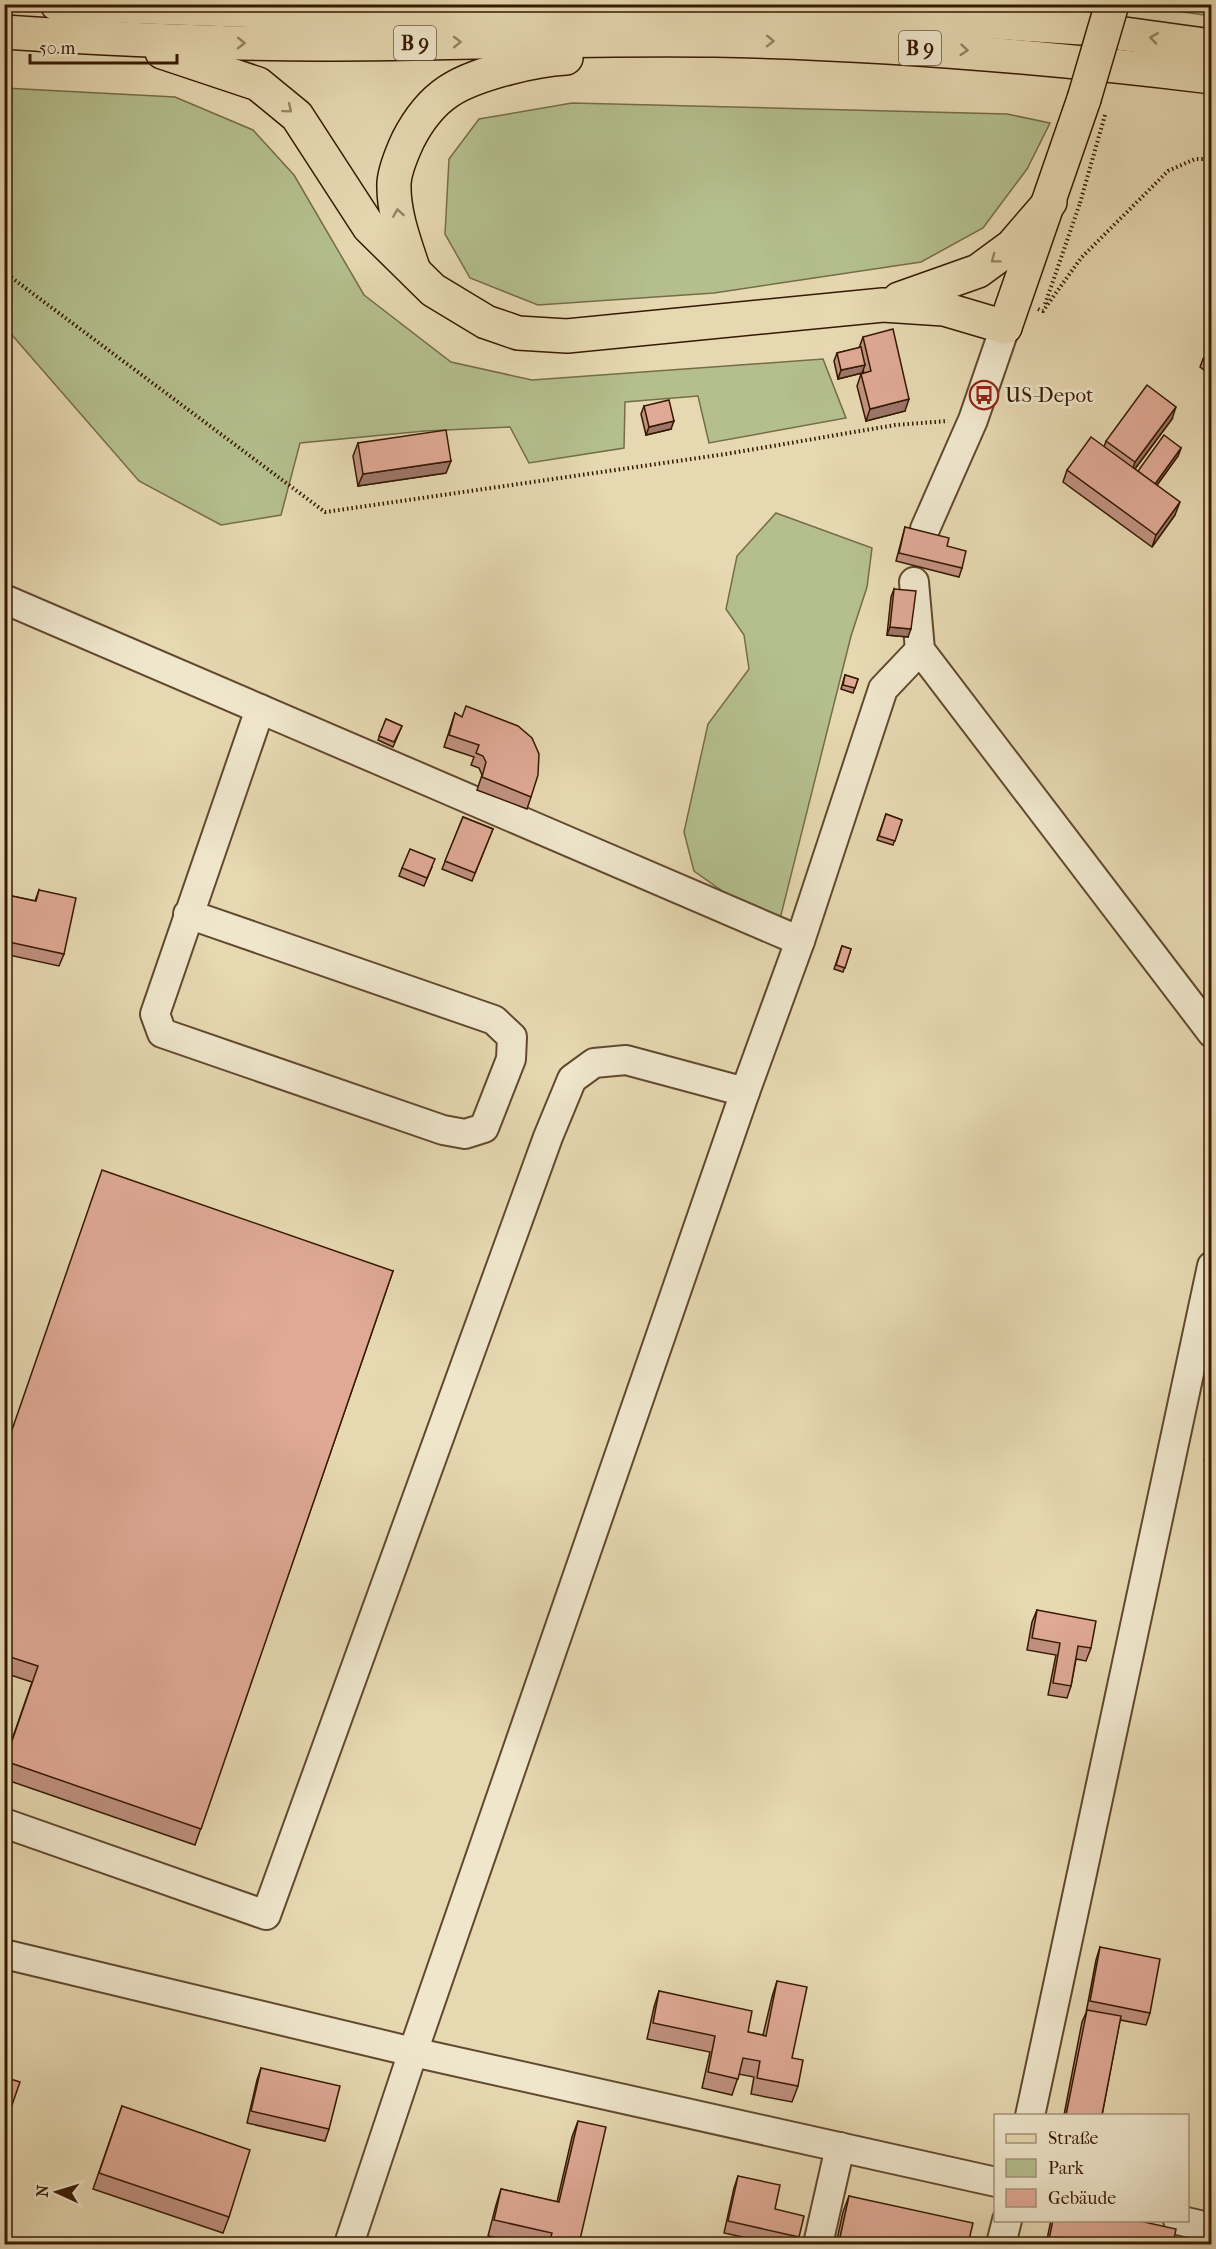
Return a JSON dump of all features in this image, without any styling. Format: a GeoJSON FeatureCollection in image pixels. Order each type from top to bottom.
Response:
{"type":"FeatureCollection","features":[{"type":"Feature","properties":{"kind":"main road","name":"B 9"},"geometry":{"type":"LineString","coordinates":[[57,4],[324,13],[614,9],[839,12],[1081,28],[1212,46]]}},
{"type":"Feature","properties":{"kind":"main road"},"geometry":{"type":"LineString","coordinates":[[119,40],[196,62],[258,84],[297,116],[369,227],[433,290],[486,322],[518,333],[567,336],[883,305],[1020,314],[1065,203],[1084,99],[1112,4]]}},
{"type":"Feature","properties":{"kind":"main road","name":"B 9"},"geometry":{"type":"LineString","coordinates":[[4,32],[119,40],[318,44],[711,40],[828,43],[962,50],[1212,77]]}},
{"type":"Feature","properties":{"kind":"main road"},"geometry":{"type":"LineString","coordinates":[[413,270],[397,214],[394,182],[402,152],[419,119],[440,97],[469,78],[544,59],[691,54],[711,40]]}},
{"type":"Feature","properties":{"kind":"main road"},"geometry":{"type":"LineString","coordinates":[[883,305],[978,271],[1065,203]]}},
{"type":"Feature","properties":{"kind":"street"},"geometry":{"type":"LineString","coordinates":[[930,518],[1020,314]]}},
{"type":"Feature","properties":{"kind":"street"},"geometry":{"type":"LineString","coordinates":[[914,582],[920,650],[1212,1033]]}},
{"type":"Feature","properties":{"kind":"street"},"geometry":{"type":"LineString","coordinates":[[4,599],[800,941]]}},
{"type":"Feature","properties":{"kind":"street"},"geometry":{"type":"LineString","coordinates":[[349,2244],[413,2052],[745,1092],[800,941],[883,689],[920,650]]}},
{"type":"Feature","properties":{"kind":"street"},"geometry":{"type":"LineString","coordinates":[[188,914],[494,1020],[512,1037],[511,1059],[484,1128],[465,1134],[443,1130],[162,1033],[155,1014],[188,914],[260,709]]}},
{"type":"Feature","properties":{"kind":"street"},"geometry":{"type":"LineString","coordinates":[[4,1823],[266,1915],[544,1148],[572,1079],[594,1063],[626,1060],[745,1092]]}},
{"type":"Feature","properties":{"kind":"street"},"geometry":{"type":"LineString","coordinates":[[1030,2114],[1212,1266]]}},
{"type":"Feature","properties":{"kind":"street"},"geometry":{"type":"LineString","coordinates":[[4,1954],[413,2052],[994,2182]]}},
{"type":"Feature","properties":{"kind":"street"},"geometry":{"type":"LineString","coordinates":[[818,2244],[840,2147]]}},
{"type":"Feature","properties":{"kind":"street"},"geometry":{"type":"LineString","coordinates":[[1001,2244],[1006,2222]]}},
{"type":"Feature","properties":{"kind":"street"},"geometry":{"type":"LineString","coordinates":[[1186,2222],[1212,2228]]}},
{"type":"Feature","properties":{"kind":"path"},"geometry":{"type":"LineString","coordinates":[[1020,314],[1081,258],[1168,171],[1195,159],[1212,159]]}},
{"type":"Feature","properties":{"kind":"path"},"geometry":{"type":"LineString","coordinates":[[1020,314],[1065,203]]}},
{"type":"Feature","properties":{"kind":"path"},"geometry":{"type":"LineString","coordinates":[[4,272],[325,512],[714,455],[895,425],[973,420]]}},
{"type":"Feature","properties":{"kind":"green space"},"geometry":{"type":"Polygon","coordinates":[[[1162,5],[1211,5],[1211,16],[1160,9],[1162,5]]]}},
{"type":"Feature","properties":{"kind":"green space"},"geometry":{"type":"Polygon","coordinates":[[[4,88],[175,97],[253,130],[294,175],[364,295],[451,362],[532,380],[823,359],[846,418],[709,443],[698,396],[625,402],[624,448],[529,463],[510,427],[425,431],[300,443],[281,515],[221,525],[139,481],[5,327],[4,88]]]}},
{"type":"Feature","properties":{"kind":"green space"},"geometry":{"type":"Polygon","coordinates":[[[572,103],[1007,114],[1050,123],[1027,169],[983,228],[921,262],[714,293],[538,305],[470,278],[445,234],[449,159],[479,119],[572,103]]]}},
{"type":"Feature","properties":{"kind":"green space"},"geometry":{"type":"Polygon","coordinates":[[[776,513],[872,548],[867,587],[851,636],[780,919],[728,895],[694,871],[684,832],[708,724],[749,669],[744,635],[726,609],[737,556],[776,513]]]}},
{"type":"Feature","properties":{"kind":"building"},"geometry":{"type":"Polygon","coordinates":[[[893,329],[909,399],[870,409],[861,374],[871,371],[863,337],[893,329]]]}},
{"type":"Feature","properties":{"kind":"building"},"geometry":{"type":"Polygon","coordinates":[[[861,347],[865,365],[841,370],[837,353],[861,347]]]}},
{"type":"Feature","properties":{"kind":"building"},"geometry":{"type":"Polygon","coordinates":[[[1212,348],[1212,365],[1203,359],[1212,348]]]}},
{"type":"Feature","properties":{"kind":"building"},"geometry":{"type":"Polygon","coordinates":[[[1147,385],[1176,407],[1135,462],[1106,441],[1147,385]]]}},
{"type":"Feature","properties":{"kind":"building"},"geometry":{"type":"Polygon","coordinates":[[[669,400],[674,421],[649,427],[644,406],[669,400]]]}},
{"type":"Feature","properties":{"kind":"building"},"geometry":{"type":"Polygon","coordinates":[[[446,430],[451,461],[363,474],[358,443],[446,430]]]}},
{"type":"Feature","properties":{"kind":"building"},"geometry":{"type":"Polygon","coordinates":[[[1164,435],[1181,448],[1155,484],[1138,471],[1164,435]]]}},
{"type":"Feature","properties":{"kind":"building"},"geometry":{"type":"Polygon","coordinates":[[[1091,437],[1180,502],[1156,535],[1067,470],[1091,437]]]}},
{"type":"Feature","properties":{"kind":"building"},"geometry":{"type":"Polygon","coordinates":[[[905,527],[949,538],[947,546],[966,551],[962,568],[899,553],[905,527]]]}},
{"type":"Feature","properties":{"kind":"building"},"geometry":{"type":"Polygon","coordinates":[[[894,589],[916,591],[911,629],[890,627],[894,589]]]}},
{"type":"Feature","properties":{"kind":"building"},"geometry":{"type":"Polygon","coordinates":[[[845,675],[858,679],[855,688],[843,685],[845,675]]]}},
{"type":"Feature","properties":{"kind":"building"},"geometry":{"type":"Polygon","coordinates":[[[466,706],[518,726],[532,738],[539,754],[538,775],[531,797],[482,777],[486,762],[483,756],[476,753],[479,745],[449,735],[455,713],[462,717],[466,706]]]}},
{"type":"Feature","properties":{"kind":"building"},"geometry":{"type":"Polygon","coordinates":[[[386,719],[402,726],[394,742],[379,736],[386,719]]]}},
{"type":"Feature","properties":{"kind":"building"},"geometry":{"type":"Polygon","coordinates":[[[886,814],[902,820],[895,841],[879,836],[886,814]]]}},
{"type":"Feature","properties":{"kind":"building"},"geometry":{"type":"Polygon","coordinates":[[[463,817],[493,829],[475,873],[445,861],[463,817]]]}},
{"type":"Feature","properties":{"kind":"building"},"geometry":{"type":"Polygon","coordinates":[[[410,849],[435,859],[427,878],[402,868],[410,849]]]}},
{"type":"Feature","properties":{"kind":"building"},"geometry":{"type":"Polygon","coordinates":[[[39,890],[76,898],[64,954],[4,941],[4,908],[7,895],[36,901],[39,890]]]}},
{"type":"Feature","properties":{"kind":"building"},"geometry":{"type":"Polygon","coordinates":[[[842,946],[851,949],[845,968],[836,965],[842,946]]]}},
{"type":"Feature","properties":{"kind":"building"},"geometry":{"type":"Polygon","coordinates":[[[102,1170],[393,1271],[201,1829],[5,1761],[38,1666],[4,1655],[4,1453],[102,1170]]]}},
{"type":"Feature","properties":{"kind":"building"},"geometry":{"type":"Polygon","coordinates":[[[1037,1610],[1096,1621],[1091,1648],[1078,1646],[1071,1686],[1053,1683],[1060,1643],[1032,1638],[1037,1610]]]}},
{"type":"Feature","properties":{"kind":"building"},"geometry":{"type":"Polygon","coordinates":[[[1100,1947],[1160,1959],[1150,2013],[1090,2001],[1100,1947]]]}},
{"type":"Feature","properties":{"kind":"building"},"geometry":{"type":"Polygon","coordinates":[[[777,1981],[807,1987],[792,2058],[803,2060],[798,2086],[757,2078],[760,2061],[743,2058],[738,2079],[708,2072],[715,2036],[653,2023],[659,1991],[752,2011],[748,2032],[766,2036],[777,1981]]]}},
{"type":"Feature","properties":{"kind":"building"},"geometry":{"type":"Polygon","coordinates":[[[1087,2010],[1121,2016],[1102,2114],[1066,2114],[1087,2010]]]}},
{"type":"Feature","properties":{"kind":"building"},"geometry":{"type":"Polygon","coordinates":[[[261,2068],[340,2086],[329,2129],[251,2111],[261,2068]]]}},
{"type":"Feature","properties":{"kind":"building"},"geometry":{"type":"Polygon","coordinates":[[[4,2077],[20,2082],[4,2128],[4,2077]]]}},
{"type":"Feature","properties":{"kind":"building"},"geometry":{"type":"Polygon","coordinates":[[[122,2106],[250,2150],[229,2217],[99,2173],[122,2106]]]}},
{"type":"Feature","properties":{"kind":"building"},"geometry":{"type":"Polygon","coordinates":[[[578,2121],[606,2127],[579,2244],[550,2240],[552,2233],[494,2220],[501,2189],[559,2202],[578,2121]]]}},
{"type":"Feature","properties":{"kind":"building"},"geometry":{"type":"Polygon","coordinates":[[[738,2176],[780,2185],[775,2209],[804,2216],[799,2237],[728,2221],[738,2176]]]}},
{"type":"Feature","properties":{"kind":"building"},"geometry":{"type":"Polygon","coordinates":[[[849,2196],[973,2223],[968,2244],[851,2244],[839,2242],[849,2196]]]}},
{"type":"Feature","properties":{"kind":"building"},"geometry":{"type":"Polygon","coordinates":[[[1053,2222],[1144,2222],[1176,2229],[1173,2244],[1048,2244],[1053,2222]]]}},
{"type":"Feature","properties":{"kind":"place","name":"US-Depot"},"geometry":{"type":"Point","coordinates":[984,395]}}]}
